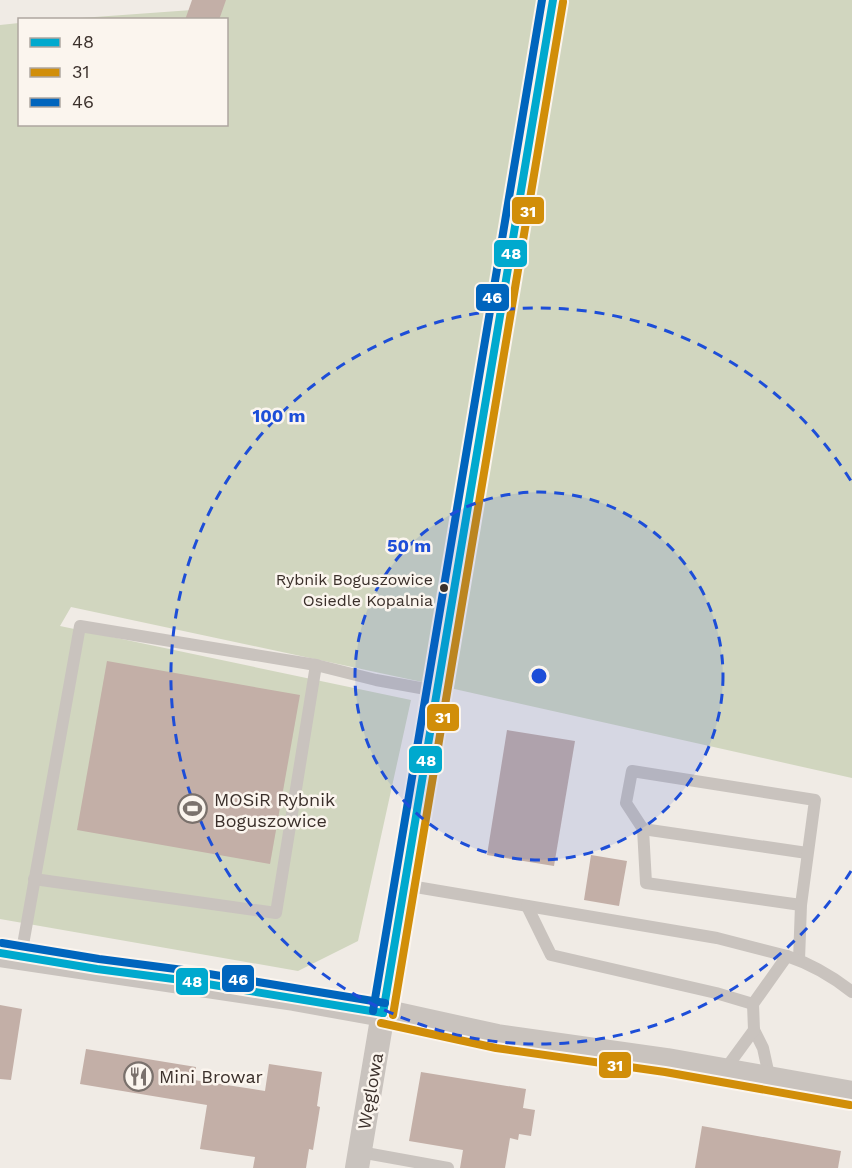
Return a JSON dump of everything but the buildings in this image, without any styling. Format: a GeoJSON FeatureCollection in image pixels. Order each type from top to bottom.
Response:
{"type":"FeatureCollection","features":[{"type":"Feature","properties":{"kind":"street"},"geometry":{"type":"LineString","coordinates":[[383,1013],[553,0]]}},
{"type":"Feature","properties":{"kind":"street"},"geometry":{"type":"LineString","coordinates":[[10,954],[383,1013],[497,1038],[723,1071],[852,1095]]}},
{"type":"Feature","properties":{"kind":"street","name":"Węglowa"},"geometry":{"type":"LineString","coordinates":[[358,1160],[383,1013]]}},
{"type":"Feature","properties":{"kind":"lane"},"geometry":{"type":"LineString","coordinates":[[10,954],[34,879],[80,626],[316,665],[376,680],[437,691]]}},
{"type":"Feature","properties":{"kind":"lane"},"geometry":{"type":"LineString","coordinates":[[34,879],[276,913],[316,665]]}},
{"type":"Feature","properties":{"kind":"lane"},"geometry":{"type":"LineString","coordinates":[[771,1081],[763,1048],[754,1030],[753,1004],[793,958],[801,905],[807,853],[815,800],[632,771],[626,803],[643,829],[646,883],[801,905]]}},
{"type":"Feature","properties":{"kind":"lane"},"geometry":{"type":"LineString","coordinates":[[643,829],[807,853]]}},
{"type":"Feature","properties":{"kind":"lane"},"geometry":{"type":"LineString","coordinates":[[405,885],[717,938],[793,958],[832,976],[852,992]]}},
{"type":"Feature","properties":{"kind":"lane"},"geometry":{"type":"LineString","coordinates":[[527,906],[552,955],[716,993],[753,1004]]}},
{"type":"Feature","properties":{"kind":"lane"},"geometry":{"type":"LineString","coordinates":[[723,1071],[754,1030]]}},
{"type":"Feature","properties":{"kind":"lane"},"geometry":{"type":"LineString","coordinates":[[358,1160],[448,1168]]}},
{"type":"Feature","properties":{"kind":"green space"},"geometry":{"type":"Polygon","coordinates":[[[221,0],[852,0],[852,778],[450,688],[71,607],[60,626],[411,700],[358,941],[298,971],[0,919],[0,25],[18,23],[18,126],[228,126],[228,18],[81,18],[192,10],[221,0]]]}},
{"type":"Feature","properties":{"kind":"transit line","name":"46"},"geometry":{"type":"LineString","coordinates":[[373,1011],[542,0]]}},
{"type":"Feature","properties":{"kind":"transit line","name":"48"},"geometry":{"type":"LineString","coordinates":[[383,1013],[553,0]]}},
{"type":"Feature","properties":{"kind":"transit line","name":"31"},"geometry":{"type":"LineString","coordinates":[[393,1015],[563,2]]}},
{"type":"Feature","properties":{"kind":"transit line","name":"46"},"geometry":{"type":"LineString","coordinates":[[2,943],[385,1003]]}},
{"type":"Feature","properties":{"kind":"transit line","name":"48"},"geometry":{"type":"LineString","coordinates":[[0,953],[383,1013]]}},
{"type":"Feature","properties":{"kind":"transit line","name":"31"},"geometry":{"type":"LineString","coordinates":[[381,1023],[496,1048],[665,1072],[850,1105]]}},
{"type":"Feature","properties":{"kind":"place","name":"Rybnik Boguszowice Osiedle Kopalnia"},"geometry":{"type":"Point","coordinates":[444,588]}},
{"type":"Feature","properties":{"kind":"place","name":"MOSiR Rybnik Boguszowice"},"geometry":{"type":"Point","coordinates":[193,809]}},
{"type":"Feature","properties":{"kind":"place","name":"Mini Browar"},"geometry":{"type":"Point","coordinates":[138,1076]}}]}
